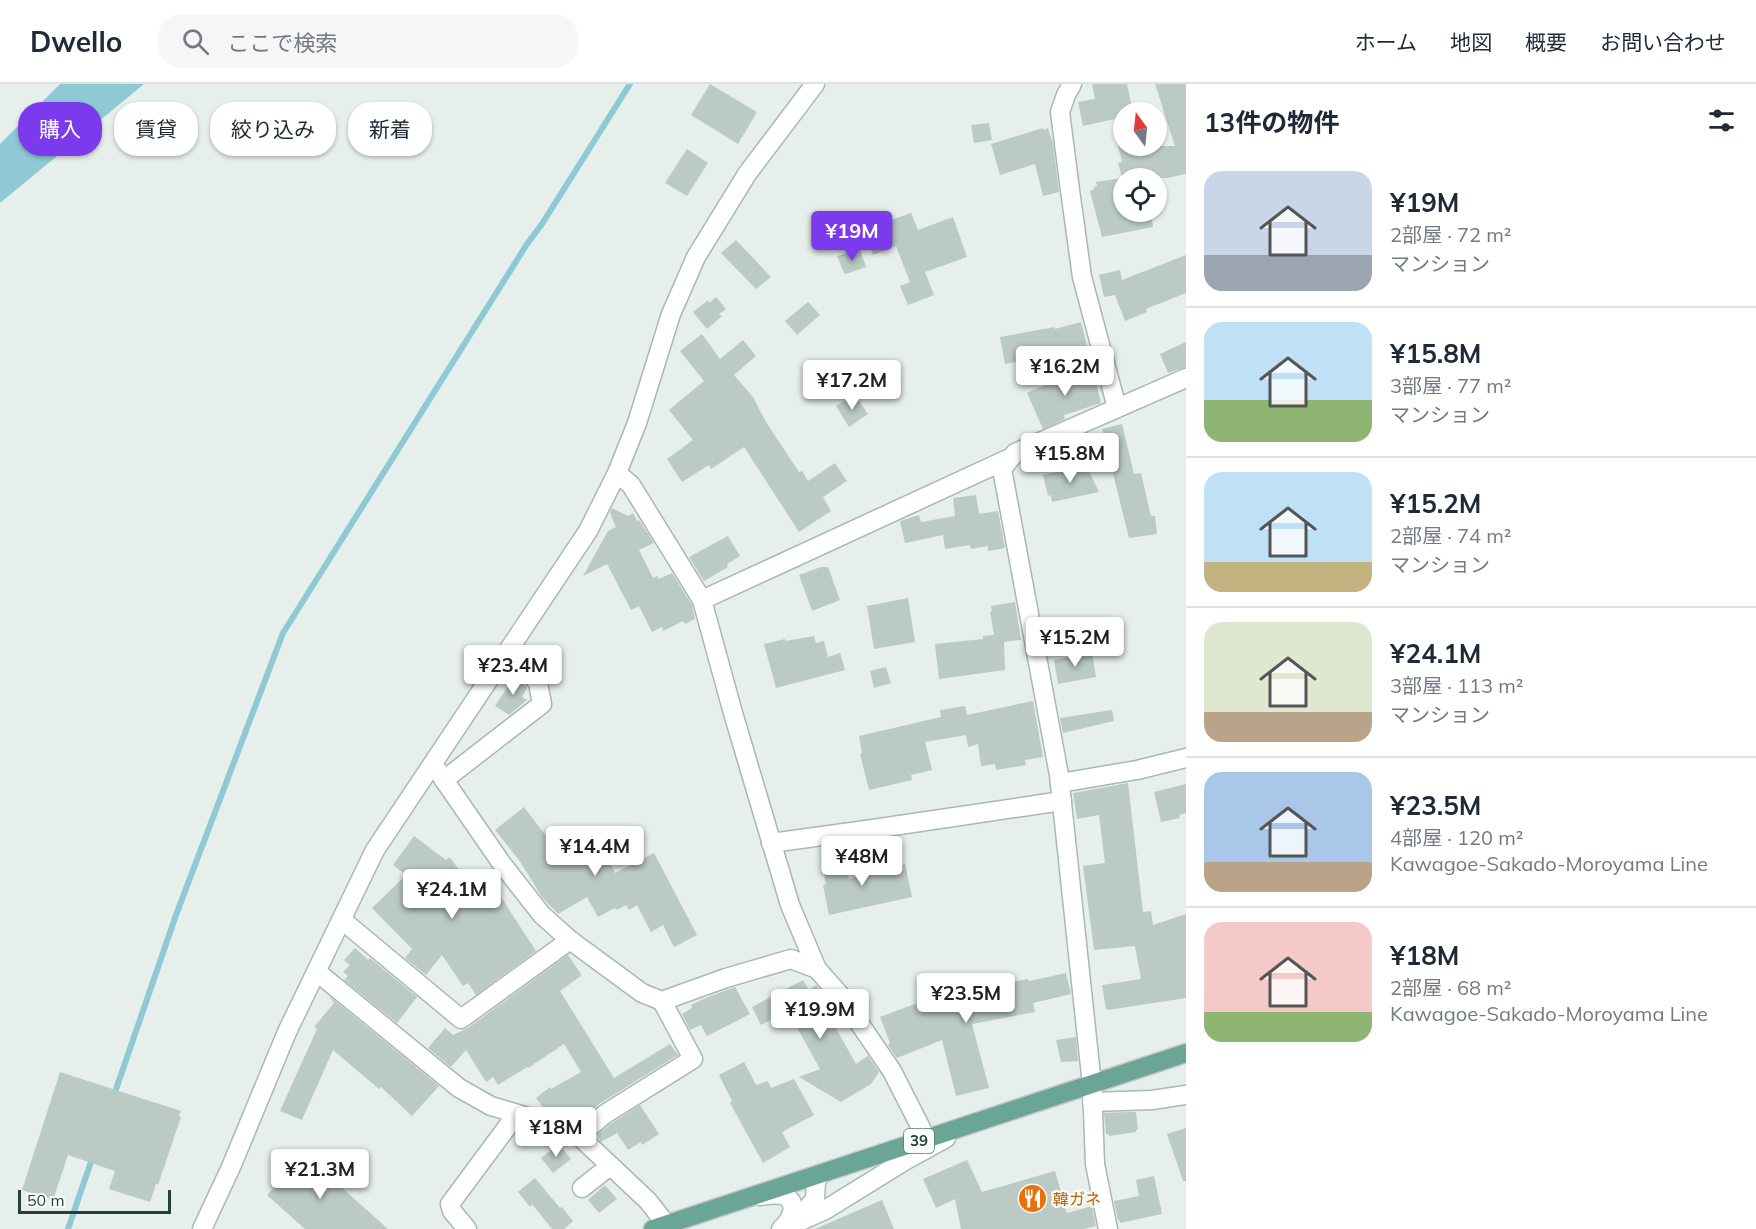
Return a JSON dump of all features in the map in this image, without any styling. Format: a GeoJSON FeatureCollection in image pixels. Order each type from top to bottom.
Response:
{"type":"FeatureCollection","features":[{"type":"Feature","properties":{"kind":"main road","name":"39"},"geometry":{"type":"LineString","coordinates":[[663,1227],[1005,1112],[1092,1094],[1186,1053]]}},
{"type":"Feature","properties":{"kind":"street"},"geometry":{"type":"LineString","coordinates":[[202,1229],[231,1167],[287,1032],[375,850],[588,531],[617,473],[637,423],[671,314],[696,257],[747,174],[814,84]]}},
{"type":"Feature","properties":{"kind":"street"},"geometry":{"type":"LineString","coordinates":[[1072,84],[1060,112],[1082,277],[1117,408]]}},
{"type":"Feature","properties":{"kind":"street"},"geometry":{"type":"LineString","coordinates":[[1108,1229],[1095,1164],[1092,1094],[1061,792],[1002,469],[1015,453],[1186,378]]}},
{"type":"Feature","properties":{"kind":"street"},"geometry":{"type":"LineString","coordinates":[[702,600],[1010,458]]}},
{"type":"Feature","properties":{"kind":"street"},"geometry":{"type":"LineString","coordinates":[[617,473],[631,485],[702,600],[790,905],[817,969],[840,995],[892,1071],[925,1139]]}},
{"type":"Feature","properties":{"kind":"street"},"geometry":{"type":"LineString","coordinates":[[444,780],[542,704],[538,683],[510,648]]}},
{"type":"Feature","properties":{"kind":"street"},"geometry":{"type":"LineString","coordinates":[[771,843],[867,830],[1061,792],[1186,758]]}},
{"type":"Feature","properties":{"kind":"street"},"geometry":{"type":"LineString","coordinates":[[433,764],[502,864],[542,915],[570,940],[642,993],[662,1001],[693,1059],[605,1114],[579,1136]]}},
{"type":"Feature","properties":{"kind":"street"},"geometry":{"type":"LineString","coordinates":[[342,920],[461,1019],[570,940]]}},
{"type":"Feature","properties":{"kind":"street"},"geometry":{"type":"LineString","coordinates":[[662,1001],[726,978],[791,959],[817,969]]}},
{"type":"Feature","properties":{"kind":"street"},"geometry":{"type":"LineString","coordinates":[[317,972],[459,1088],[490,1106],[548,1123],[579,1136],[648,1201],[663,1227]]}},
{"type":"Feature","properties":{"kind":"street"},"geometry":{"type":"LineString","coordinates":[[1092,1094],[1152,1100],[1186,1095]]}},
{"type":"Feature","properties":{"kind":"street"},"geometry":{"type":"LineString","coordinates":[[784,1228],[825,1210],[928,1147],[1005,1112]]}},
{"type":"Feature","properties":{"kind":"street"},"geometry":{"type":"LineString","coordinates":[[467,1229],[452,1211],[450,1203],[516,1115]]}},
{"type":"Feature","properties":{"kind":"street"},"geometry":{"type":"LineString","coordinates":[[582,1188],[610,1166]]}},
{"type":"Feature","properties":{"kind":"street"},"geometry":{"type":"LineString","coordinates":[[821,1173],[830,1193],[825,1210]]}},
{"type":"Feature","properties":{"kind":"street"},"geometry":{"type":"LineString","coordinates":[[784,1228],[799,1218],[813,1203],[817,1192],[816,1180],[821,1173]]}},
{"type":"Feature","properties":{"kind":"street"},"geometry":{"type":"LineString","coordinates":[[738,1201],[766,1195],[784,1196],[791,1204],[792,1214],[784,1228]]}},
{"type":"Feature","properties":{"kind":"water"},"geometry":{"type":"Polygon","coordinates":[[[60,84],[144,84],[122,102],[114,102],[114,109],[102,119],[102,102],[42,102],[60,84]]]}},
{"type":"Feature","properties":{"kind":"water"},"geometry":{"type":"Polygon","coordinates":[[[18,126],[18,156],[57,156],[0,203],[0,144],[18,126]]]}},
{"type":"Feature","properties":{"kind":"building"},"geometry":{"type":"Polygon","coordinates":[[[710,84],[757,112],[738,144],[691,115],[710,84]]]}},
{"type":"Feature","properties":{"kind":"building"},"geometry":{"type":"Polygon","coordinates":[[[1092,84],[1127,84],[1131,102],[1113,102],[1113,119],[1083,126],[1078,102],[1095,99],[1092,84]]]}},
{"type":"Feature","properties":{"kind":"building"},"geometry":{"type":"Polygon","coordinates":[[[1155,84],[1186,84],[1186,174],[1167,178],[1167,168],[1119,168],[1118,163],[1122,162],[1120,156],[1167,156],[1167,146],[1175,146],[1167,121],[1167,102],[1161,102],[1155,84]]]}},
{"type":"Feature","properties":{"kind":"building"},"geometry":{"type":"Polygon","coordinates":[[[989,123],[992,140],[974,143],[971,125],[989,123]]]}},
{"type":"Feature","properties":{"kind":"building"},"geometry":{"type":"Polygon","coordinates":[[[1043,128],[1043,130],[1048,128],[1053,143],[1059,192],[1043,196],[1035,164],[1000,175],[991,144],[1043,128]]]}},
{"type":"Feature","properties":{"kind":"building"},"geometry":{"type":"Polygon","coordinates":[[[687,149],[708,163],[687,196],[665,183],[687,149]]]}},
{"type":"Feature","properties":{"kind":"building"},"geometry":{"type":"Polygon","coordinates":[[[1113,179],[1113,222],[1152,222],[1153,227],[1102,237],[1090,191],[1097,186],[1096,182],[1113,179]]]}},
{"type":"Feature","properties":{"kind":"building"},"geometry":{"type":"Polygon","coordinates":[[[911,213],[918,230],[953,217],[967,257],[925,272],[934,295],[908,305],[900,286],[910,282],[896,246],[873,255],[864,230],[911,213]]]}},
{"type":"Feature","properties":{"kind":"building"},"geometry":{"type":"Polygon","coordinates":[[[736,240],[771,277],[756,289],[721,253],[736,240]]]}},
{"type":"Feature","properties":{"kind":"building"},"geometry":{"type":"Polygon","coordinates":[[[860,249],[866,267],[844,273],[837,256],[860,249]]]}},
{"type":"Feature","properties":{"kind":"building"},"geometry":{"type":"Polygon","coordinates":[[[1186,255],[1186,293],[1146,309],[1147,312],[1125,321],[1115,295],[1104,297],[1099,275],[1120,270],[1122,280],[1186,255]]]}},
{"type":"Feature","properties":{"kind":"building"},"geometry":{"type":"Polygon","coordinates":[[[716,297],[726,309],[719,314],[722,316],[707,329],[693,312],[708,300],[709,303],[716,297]]]}},
{"type":"Feature","properties":{"kind":"building"},"geometry":{"type":"Polygon","coordinates":[[[808,302],[820,315],[797,335],[785,321],[808,302]]]}},
{"type":"Feature","properties":{"kind":"building"},"geometry":{"type":"Polygon","coordinates":[[[1081,322],[1088,350],[1005,364],[1000,337],[1055,327],[1055,329],[1081,322]]]}},
{"type":"Feature","properties":{"kind":"building"},"geometry":{"type":"Polygon","coordinates":[[[702,334],[720,359],[743,340],[756,356],[734,375],[753,397],[766,422],[799,472],[802,471],[808,481],[835,463],[847,481],[823,497],[831,511],[799,532],[744,447],[711,469],[709,465],[682,482],[667,459],[693,440],[669,410],[704,381],[680,351],[702,334]]]}},
{"type":"Feature","properties":{"kind":"building"},"geometry":{"type":"Polygon","coordinates":[[[1186,342],[1186,367],[1168,373],[1160,354],[1186,342]]]}},
{"type":"Feature","properties":{"kind":"building"},"geometry":{"type":"Polygon","coordinates":[[[1092,365],[1101,403],[1064,415],[1065,419],[1043,429],[1027,393],[1092,365]]]}},
{"type":"Feature","properties":{"kind":"building"},"geometry":{"type":"Polygon","coordinates":[[[855,395],[868,414],[849,427],[836,406],[855,395]]]}},
{"type":"Feature","properties":{"kind":"building"},"geometry":{"type":"Polygon","coordinates":[[[1122,424],[1134,474],[1141,473],[1151,516],[1155,516],[1157,534],[1129,538],[1102,429],[1122,424]]]}},
{"type":"Feature","properties":{"kind":"building"},"geometry":{"type":"Polygon","coordinates":[[[1086,465],[1099,492],[1052,502],[1051,495],[1048,496],[1043,475],[1086,465]]]}},
{"type":"Feature","properties":{"kind":"building"},"geometry":{"type":"Polygon","coordinates":[[[976,495],[979,514],[998,511],[1005,548],[988,551],[988,546],[971,549],[970,545],[945,549],[943,535],[905,543],[900,521],[919,515],[921,522],[955,516],[953,498],[976,495]]]}},
{"type":"Feature","properties":{"kind":"building"},"geometry":{"type":"Polygon","coordinates":[[[612,508],[628,516],[633,513],[637,521],[639,520],[654,543],[639,550],[653,578],[657,576],[659,579],[672,573],[692,605],[695,619],[685,624],[683,621],[663,631],[662,627],[652,632],[639,606],[631,610],[607,564],[583,576],[608,531],[616,527],[610,513],[612,508]]]}},
{"type":"Feature","properties":{"kind":"building"},"geometry":{"type":"Polygon","coordinates":[[[728,536],[740,556],[727,564],[728,567],[704,581],[689,557],[728,536]]]}},
{"type":"Feature","properties":{"kind":"building"},"geometry":{"type":"Polygon","coordinates":[[[821,567],[828,567],[840,600],[812,611],[799,575],[821,567]]]}},
{"type":"Feature","properties":{"kind":"building"},"geometry":{"type":"Polygon","coordinates":[[[908,598],[915,642],[874,649],[867,606],[908,598]]]}},
{"type":"Feature","properties":{"kind":"building"},"geometry":{"type":"Polygon","coordinates":[[[1015,602],[1021,640],[1004,642],[1005,670],[939,679],[935,644],[983,639],[983,636],[994,635],[991,606],[1015,602]]]}},
{"type":"Feature","properties":{"kind":"building"},"geometry":{"type":"Polygon","coordinates":[[[814,636],[816,643],[824,641],[828,657],[840,653],[845,670],[776,688],[764,644],[814,636]]]}},
{"type":"Feature","properties":{"kind":"building"},"geometry":{"type":"Polygon","coordinates":[[[1092,653],[1096,677],[1058,684],[1054,660],[1092,653]]]}},
{"type":"Feature","properties":{"kind":"building"},"geometry":{"type":"Polygon","coordinates":[[[886,667],[891,683],[874,688],[870,671],[886,667]]]}},
{"type":"Feature","properties":{"kind":"building"},"geometry":{"type":"Polygon","coordinates":[[[516,674],[527,688],[522,697],[527,700],[509,715],[495,706],[516,674]]]}},
{"type":"Feature","properties":{"kind":"building"},"geometry":{"type":"Polygon","coordinates":[[[1033,701],[1043,757],[1025,760],[1026,765],[996,770],[995,764],[981,766],[978,744],[968,747],[966,735],[925,742],[932,770],[911,775],[912,780],[869,790],[860,754],[862,753],[859,736],[941,717],[940,710],[965,706],[967,715],[1033,701]]]}},
{"type":"Feature","properties":{"kind":"building"},"geometry":{"type":"Polygon","coordinates":[[[1112,710],[1114,721],[1063,733],[1060,718],[1112,710]]]}},
{"type":"Feature","properties":{"kind":"building"},"geometry":{"type":"Polygon","coordinates":[[[1128,783],[1143,912],[1151,911],[1153,925],[1186,914],[1186,998],[1108,1010],[1102,985],[1141,979],[1135,946],[1094,950],[1083,866],[1105,863],[1099,815],[1077,819],[1073,793],[1128,783]]]}},
{"type":"Feature","properties":{"kind":"building"},"geometry":{"type":"Polygon","coordinates":[[[1186,784],[1186,813],[1179,815],[1180,818],[1161,822],[1154,792],[1186,784]]]}},
{"type":"Feature","properties":{"kind":"building"},"geometry":{"type":"Polygon","coordinates":[[[524,807],[553,845],[593,826],[615,873],[654,853],[697,935],[674,947],[663,925],[651,932],[637,905],[629,910],[626,905],[617,910],[615,908],[598,917],[587,897],[558,914],[542,897],[519,860],[495,830],[524,807]]]}},
{"type":"Feature","properties":{"kind":"building"},"geometry":{"type":"Polygon","coordinates":[[[414,836],[446,860],[449,857],[480,899],[495,888],[536,951],[476,995],[468,983],[463,986],[442,955],[426,975],[405,958],[412,949],[372,908],[406,875],[393,865],[414,836]]]}},
{"type":"Feature","properties":{"kind":"building"},"geometry":{"type":"Polygon","coordinates":[[[844,855],[849,879],[905,864],[912,897],[829,915],[821,861],[844,855]]]}},
{"type":"Feature","properties":{"kind":"building"},"geometry":{"type":"Polygon","coordinates":[[[355,948],[417,997],[397,1023],[344,980],[348,976],[343,972],[350,965],[344,960],[355,948]]]}},
{"type":"Feature","properties":{"kind":"building"},"geometry":{"type":"Polygon","coordinates":[[[568,955],[581,976],[560,991],[614,1078],[670,1044],[678,1055],[599,1104],[585,1117],[580,1110],[566,1118],[545,1110],[536,1098],[550,1087],[551,1089],[581,1072],[564,1044],[498,1085],[493,1077],[486,1082],[466,1050],[451,1067],[428,1048],[445,1028],[453,1035],[468,1028],[568,955]]]}},
{"type":"Feature","properties":{"kind":"building"},"geometry":{"type":"Polygon","coordinates":[[[1066,973],[1071,994],[1033,1003],[1035,1012],[972,1024],[989,1088],[956,1096],[942,1040],[897,1058],[888,1045],[890,1043],[880,1017],[947,992],[952,1005],[991,989],[990,987],[1066,973]]]}},
{"type":"Feature","properties":{"kind":"building"},"geometry":{"type":"Polygon","coordinates":[[[803,980],[809,990],[816,985],[842,1018],[833,1023],[856,1064],[868,1056],[879,1072],[871,1084],[841,1102],[799,1077],[820,1069],[789,1013],[786,1015],[785,1012],[761,1025],[752,1007],[803,980]]]}},
{"type":"Feature","properties":{"kind":"building"},"geometry":{"type":"Polygon","coordinates":[[[735,987],[750,1014],[707,1036],[701,1025],[690,1030],[682,1014],[692,1008],[691,1005],[735,987]]]}},
{"type":"Feature","properties":{"kind":"building"},"geometry":{"type":"Polygon","coordinates":[[[329,996],[439,1086],[412,1116],[381,1087],[379,1089],[333,1050],[302,1120],[280,1111],[317,1029],[314,1027],[334,1003],[329,996]]]}},
{"type":"Feature","properties":{"kind":"building"},"geometry":{"type":"Polygon","coordinates":[[[1076,1037],[1078,1061],[1061,1062],[1056,1040],[1076,1037]]]}},
{"type":"Feature","properties":{"kind":"building"},"geometry":{"type":"Polygon","coordinates":[[[744,1062],[756,1085],[768,1081],[771,1088],[794,1079],[814,1115],[782,1132],[790,1147],[763,1163],[730,1103],[732,1101],[719,1075],[744,1062]]]}},
{"type":"Feature","properties":{"kind":"building"},"geometry":{"type":"Polygon","coordinates":[[[60,1072],[181,1111],[158,1185],[156,1184],[150,1202],[109,1189],[115,1171],[68,1155],[53,1200],[22,1190],[60,1072]]]}},
{"type":"Feature","properties":{"kind":"building"},"geometry":{"type":"Polygon","coordinates":[[[640,1105],[659,1134],[642,1145],[641,1142],[628,1150],[617,1133],[601,1142],[597,1135],[640,1105]]]}},
{"type":"Feature","properties":{"kind":"building"},"geometry":{"type":"Polygon","coordinates":[[[1136,1112],[1138,1129],[1136,1132],[1109,1136],[1106,1134],[1104,1113],[1136,1112]]]}},
{"type":"Feature","properties":{"kind":"building"},"geometry":{"type":"Polygon","coordinates":[[[1186,1128],[1186,1181],[1183,1181],[1167,1134],[1186,1128]]]}},
{"type":"Feature","properties":{"kind":"building"},"geometry":{"type":"Polygon","coordinates":[[[559,1144],[571,1159],[553,1173],[541,1158],[559,1144]]]}},
{"type":"Feature","properties":{"kind":"building"},"geometry":{"type":"Polygon","coordinates":[[[304,1154],[388,1229],[305,1229],[267,1195],[304,1154]]]}},
{"type":"Feature","properties":{"kind":"building"},"geometry":{"type":"Polygon","coordinates":[[[967,1160],[982,1192],[1055,1171],[1067,1213],[1092,1206],[1096,1226],[1084,1229],[961,1229],[955,1199],[936,1208],[923,1179],[967,1160]]]}},
{"type":"Feature","properties":{"kind":"building"},"geometry":{"type":"Polygon","coordinates":[[[1154,1176],[1162,1214],[1120,1223],[1114,1201],[1139,1196],[1136,1180],[1154,1176]]]}},
{"type":"Feature","properties":{"kind":"building"},"geometry":{"type":"Polygon","coordinates":[[[535,1178],[573,1221],[564,1229],[552,1229],[532,1204],[530,1207],[518,1192],[535,1178]]]}},
{"type":"Feature","properties":{"kind":"building"},"geometry":{"type":"Polygon","coordinates":[[[605,1185],[617,1199],[599,1213],[588,1200],[605,1185]]]}},
{"type":"Feature","properties":{"kind":"building"},"geometry":{"type":"Polygon","coordinates":[[[882,1200],[894,1229],[815,1229],[882,1200]]]}},
{"type":"Feature","properties":{"kind":"waterway"},"geometry":{"type":"LineString","coordinates":[[114,1095],[176,915],[283,633],[630,84]]}},
{"type":"Feature","properties":{"kind":"waterway"},"geometry":{"type":"LineString","coordinates":[[68,1229],[93,1156]]}},
{"type":"Feature","properties":{"kind":"place","name":"韓ガネ"},"geometry":{"type":"Point","coordinates":[1032,1199]}}]}
